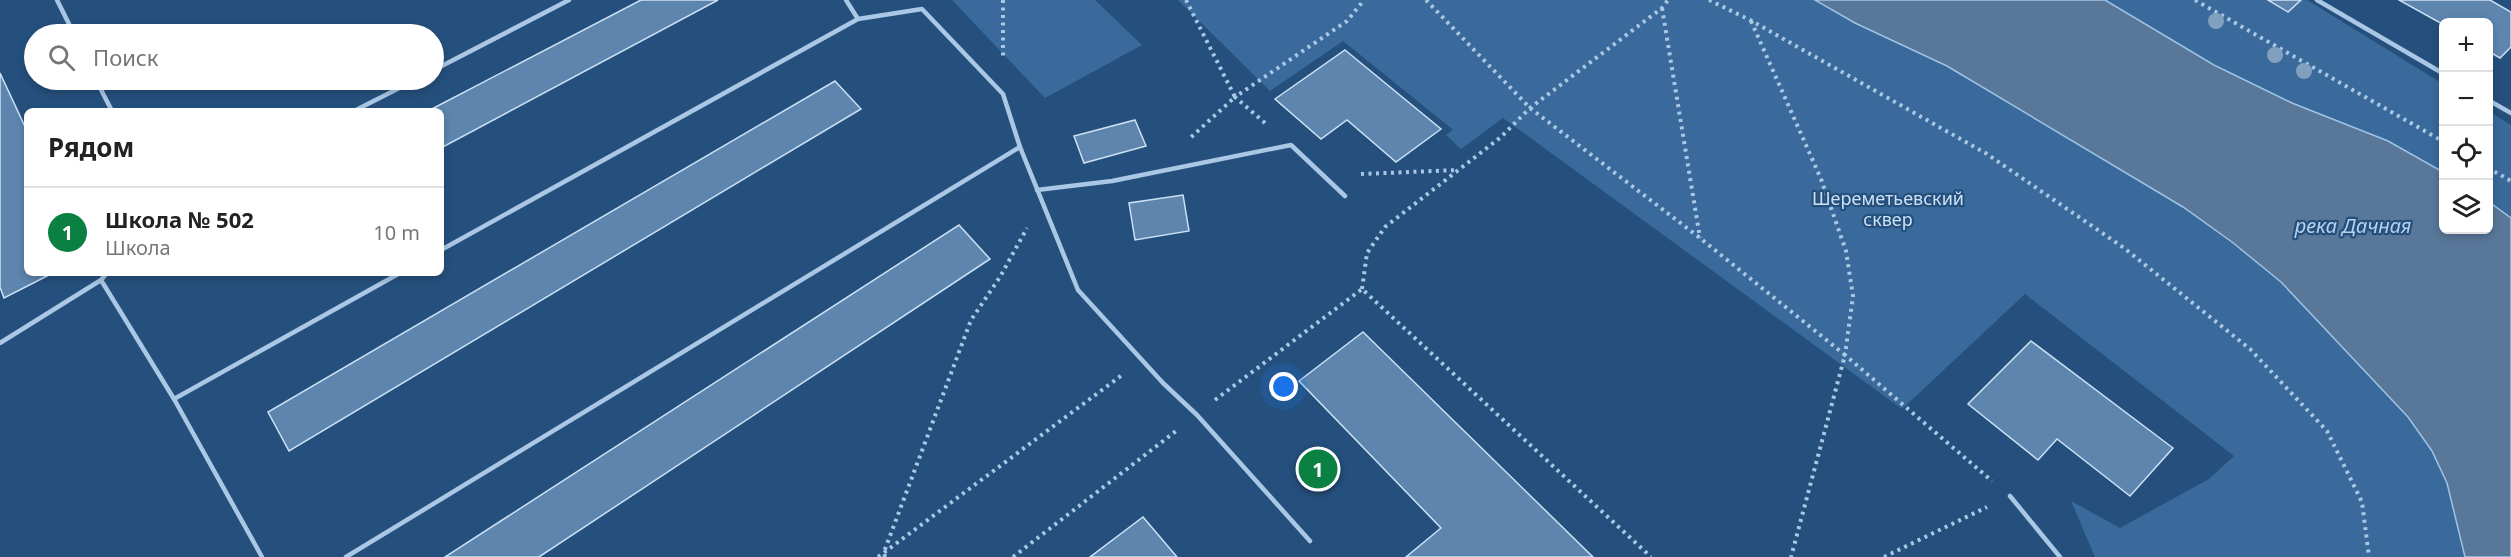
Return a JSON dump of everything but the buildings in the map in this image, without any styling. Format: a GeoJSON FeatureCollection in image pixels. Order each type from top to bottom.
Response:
{"type":"FeatureCollection","features":[{"type":"Feature","properties":{"kind":"lane"},"geometry":{"type":"LineString","coordinates":[[57,0],[69,24]]}},
{"type":"Feature","properties":{"kind":"lane"},"geometry":{"type":"LineString","coordinates":[[444,65],[569,0]]}},
{"type":"Feature","properties":{"kind":"lane"},"geometry":{"type":"LineString","coordinates":[[846,0],[858,19]]}},
{"type":"Feature","properties":{"kind":"lane"},"geometry":{"type":"LineString","coordinates":[[2317,0],[2441,72]]}},
{"type":"Feature","properties":{"kind":"lane"},"geometry":{"type":"LineString","coordinates":[[444,248],[858,19],[922,9],[1003,94],[1020,147],[1078,290],[1142,360],[1197,415],[1310,541]]}},
{"type":"Feature","properties":{"kind":"lane"},"geometry":{"type":"LineString","coordinates":[[101,90],[110,108]]}},
{"type":"Feature","properties":{"kind":"lane"},"geometry":{"type":"LineString","coordinates":[[360,108],[395,90]]}},
{"type":"Feature","properties":{"kind":"lane"},"geometry":{"type":"LineString","coordinates":[[2493,103],[2511,113]]}},
{"type":"Feature","properties":{"kind":"lane"},"geometry":{"type":"LineString","coordinates":[[1037,190],[1112,181],[1290,145],[1345,196]]}},
{"type":"Feature","properties":{"kind":"lane"},"geometry":{"type":"LineString","coordinates":[[346,557],[1020,147]]}},
{"type":"Feature","properties":{"kind":"lane"},"geometry":{"type":"LineString","coordinates":[[0,343],[103,276]]}},
{"type":"Feature","properties":{"kind":"lane"},"geometry":{"type":"LineString","coordinates":[[174,399],[395,276]]}},
{"type":"Feature","properties":{"kind":"lane"},"geometry":{"type":"LineString","coordinates":[[100,280],[174,399],[262,557]]}},
{"type":"Feature","properties":{"kind":"lane"},"geometry":{"type":"LineString","coordinates":[[2010,496],[2061,557]]}},
{"type":"Feature","properties":{"kind":"path"},"geometry":{"type":"LineString","coordinates":[[1003,0],[1003,94]]}},
{"type":"Feature","properties":{"kind":"path"},"geometry":{"type":"LineString","coordinates":[[1186,0],[1235,97],[1290,145]]}},
{"type":"Feature","properties":{"kind":"path"},"geometry":{"type":"LineString","coordinates":[[1153,172],[1235,97],[1347,21],[1364,0]]}},
{"type":"Feature","properties":{"kind":"path"},"geometry":{"type":"LineString","coordinates":[[1426,0],[1530,108],[1700,238],[1845,356],[2010,496],[1884,557]]}},
{"type":"Feature","properties":{"kind":"path"},"geometry":{"type":"LineString","coordinates":[[1013,557],[1362,288],[1367,253],[1385,227],[1501,137],[1530,108],[1662,8],[1668,0]]}},
{"type":"Feature","properties":{"kind":"path"},"geometry":{"type":"LineString","coordinates":[[1709,0],[1987,154],[2124,248],[2250,349],[2327,431],[2362,502],[2369,557]]}},
{"type":"Feature","properties":{"kind":"path"},"geometry":{"type":"LineString","coordinates":[[2195,0],[2439,139]]}},
{"type":"Feature","properties":{"kind":"path"},"geometry":{"type":"LineString","coordinates":[[1662,8],[1700,238]]}},
{"type":"Feature","properties":{"kind":"path"},"geometry":{"type":"LineString","coordinates":[[1750,21],[1821,178],[1846,251],[1853,296],[1845,356],[1791,557]]}},
{"type":"Feature","properties":{"kind":"path"},"geometry":{"type":"LineString","coordinates":[[1323,176],[1459,170]]}},
{"type":"Feature","properties":{"kind":"path"},"geometry":{"type":"LineString","coordinates":[[2493,171],[2511,181]]}},
{"type":"Feature","properties":{"kind":"path"},"geometry":{"type":"LineString","coordinates":[[885,554],[971,320],[1000,277],[1042,201]]}},
{"type":"Feature","properties":{"kind":"path"},"geometry":{"type":"LineString","coordinates":[[1362,288],[1651,557]]}},
{"type":"Feature","properties":{"kind":"path"},"geometry":{"type":"LineString","coordinates":[[878,557],[1142,360]]}},
{"type":"Feature","properties":{"kind":"green space"},"geometry":{"type":"Polygon","coordinates":[[[952,0],[1095,0],[1142,45],[1045,98],[952,0]]]}},
{"type":"Feature","properties":{"kind":"green space","name":"Шереметьевский сквер"},"geometry":{"type":"Polygon","coordinates":[[[1178,0],[1815,0],[1855,23],[1947,66],[2183,207],[2232,242],[2281,282],[2408,417],[2432,451],[2447,483],[2465,557],[2095,557],[2071,501],[2120,528],[2209,479],[2234,456],[2025,294],[1902,409],[1503,118],[1461,149],[1446,135],[1453,130],[1343,41],[1270,91],[1178,0]]]}},
{"type":"Feature","properties":{"kind":"green space"},"geometry":{"type":"Polygon","coordinates":[[[2105,0],[2268,0],[2288,12],[2301,0],[2307,0],[2439,82],[2439,170],[2387,142],[2290,102],[2242,79],[2105,0]]]}},
{"type":"Feature","properties":{"kind":"green space"},"geometry":{"type":"Polygon","coordinates":[[[2493,114],[2511,125],[2511,218],[2493,205],[2493,114]]]}},
{"type":"Feature","properties":{"kind":"water","name":"река Дачная"},"geometry":{"type":"Polygon","coordinates":[[[1815,0],[2105,0],[2214,65],[2292,103],[2388,141],[2439,170],[2439,234],[2493,234],[2493,205],[2511,218],[2511,557],[2465,557],[2447,483],[2432,451],[2408,417],[2281,282],[2232,242],[2183,207],[1947,66],[1855,23],[1815,0]]]}},
{"type":"Feature","properties":{"kind":"place","name":"Школа № 502"},"geometry":{"type":"Point","coordinates":[1318,469]}}]}
